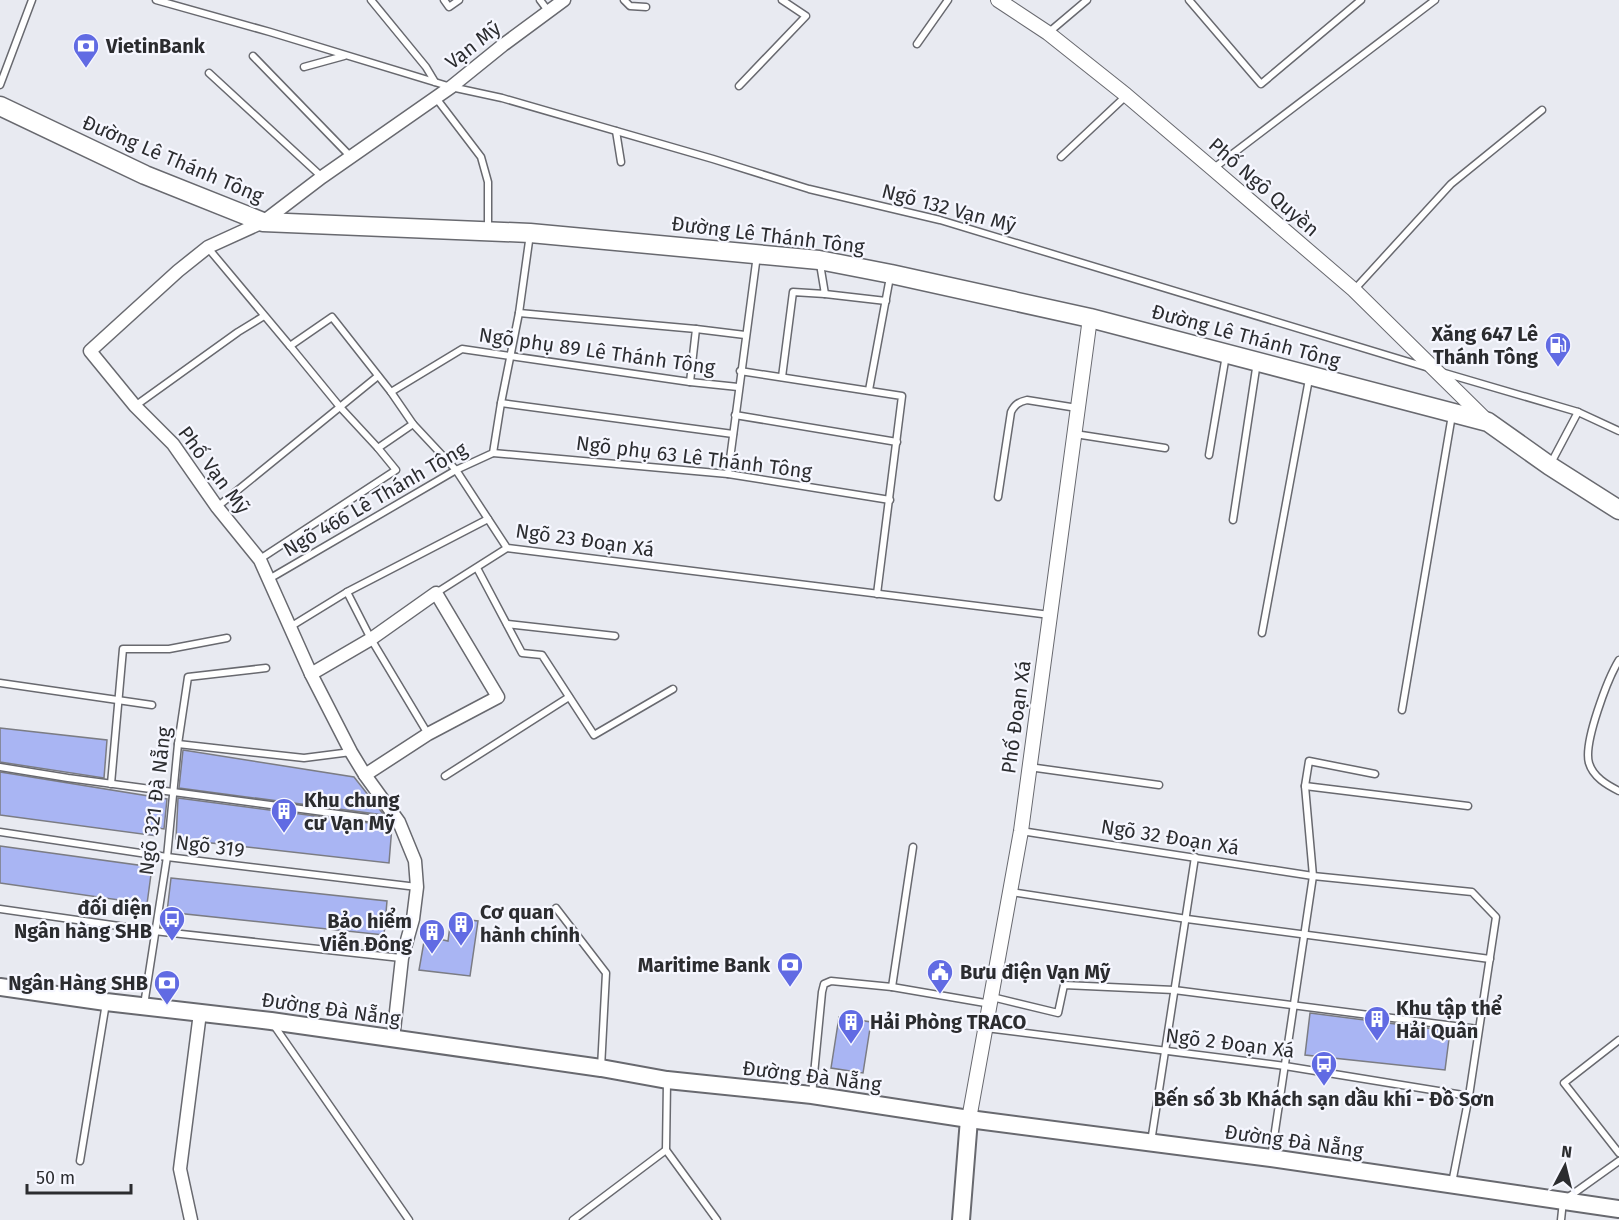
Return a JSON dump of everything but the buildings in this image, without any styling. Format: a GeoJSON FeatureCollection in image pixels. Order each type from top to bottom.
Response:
{"type":"FeatureCollection","features":[{"type":"Feature","properties":{"kind":"main road","name":"Đường Lê Thánh Tông"},"geometry":{"type":"LineString","coordinates":[[0,106],[145,175],[262,222],[530,233],[819,260],[1090,318],[1488,422],[1550,466],[1619,510]]}},
{"type":"Feature","properties":{"kind":"main road","name":"Đường Đà Nẵng"},"geometry":{"type":"LineString","coordinates":[[0,987],[271,1021],[601,1068],[668,1080],[812,1095],[969,1119],[1452,1183],[1619,1209]]}},
{"type":"Feature","properties":{"kind":"main road"},"geometry":{"type":"LineString","coordinates":[[962,1220],[969,1119]]}},
{"type":"Feature","properties":{"kind":"street"},"geometry":{"type":"LineString","coordinates":[[549,12],[564,0]]}},
{"type":"Feature","properties":{"kind":"street","name":"Phố Ngô Quyền"},"geometry":{"type":"LineString","coordinates":[[998,0],[1048,33],[1126,95],[1354,290],[1488,422]]}},
{"type":"Feature","properties":{"kind":"street","name":"Vạn Mỹ"},"geometry":{"type":"LineString","coordinates":[[451,87],[549,12]]}},
{"type":"Feature","properties":{"kind":"street","name":"Phố Vạn Mỹ"},"geometry":{"type":"LineString","coordinates":[[393,1039],[402,958],[413,919],[417,887],[416,861],[399,822],[351,752],[311,674],[260,560],[217,507],[173,444],[135,406],[90,351],[208,248],[262,222],[451,87]]}},
{"type":"Feature","properties":{"kind":"street","name":"Phố Đoạn Xá"},"geometry":{"type":"LineString","coordinates":[[969,1119],[1021,831],[1090,318]]}},
{"type":"Feature","properties":{"kind":"street"},"geometry":{"type":"LineString","coordinates":[[311,674],[371,639],[436,593],[498,697],[428,734],[365,775]]}},
{"type":"Feature","properties":{"kind":"street"},"geometry":{"type":"LineString","coordinates":[[191,1220],[180,1169],[200,1013]]}},
{"type":"Feature","properties":{"kind":"lane"},"geometry":{"type":"LineString","coordinates":[[0,85],[32,0]]}},
{"type":"Feature","properties":{"kind":"lane","name":"Ngõ 132 Vạn Mỹ"},"geometry":{"type":"LineString","coordinates":[[156,0],[451,87],[502,98],[809,189],[940,220],[1578,412],[1619,431]]}},
{"type":"Feature","properties":{"kind":"lane"},"geometry":{"type":"LineString","coordinates":[[371,0],[436,82]]}},
{"type":"Feature","properties":{"kind":"lane"},"geometry":{"type":"LineString","coordinates":[[444,0],[449,7],[459,0]]}},
{"type":"Feature","properties":{"kind":"lane"},"geometry":{"type":"LineString","coordinates":[[540,0],[549,12]]}},
{"type":"Feature","properties":{"kind":"lane"},"geometry":{"type":"LineString","coordinates":[[624,0],[630,6],[646,8]]}},
{"type":"Feature","properties":{"kind":"lane"},"geometry":{"type":"LineString","coordinates":[[739,86],[806,16],[782,0]]}},
{"type":"Feature","properties":{"kind":"lane"},"geometry":{"type":"LineString","coordinates":[[916,44],[948,0]]}},
{"type":"Feature","properties":{"kind":"lane"},"geometry":{"type":"LineString","coordinates":[[1048,33],[1087,0]]}},
{"type":"Feature","properties":{"kind":"lane"},"geometry":{"type":"LineString","coordinates":[[1189,0],[1261,84],[1361,0]]}},
{"type":"Feature","properties":{"kind":"lane"},"geometry":{"type":"LineString","coordinates":[[1213,169],[1435,0]]}},
{"type":"Feature","properties":{"kind":"lane"},"geometry":{"type":"LineString","coordinates":[[253,56],[352,157]]}},
{"type":"Feature","properties":{"kind":"lane"},"geometry":{"type":"LineString","coordinates":[[304,67],[346,56]]}},
{"type":"Feature","properties":{"kind":"lane"},"geometry":{"type":"LineString","coordinates":[[209,73],[322,177]]}},
{"type":"Feature","properties":{"kind":"lane"},"geometry":{"type":"LineString","coordinates":[[1061,158],[1126,95]]}},
{"type":"Feature","properties":{"kind":"lane"},"geometry":{"type":"LineString","coordinates":[[436,98],[482,157],[488,182],[488,232]]}},
{"type":"Feature","properties":{"kind":"lane"},"geometry":{"type":"LineString","coordinates":[[1354,290],[1451,184],[1542,110]]}},
{"type":"Feature","properties":{"kind":"lane"},"geometry":{"type":"LineString","coordinates":[[616,131],[621,162]]}},
{"type":"Feature","properties":{"kind":"lane","name":"Ngõ 466 Lê Thánh Tông"},"geometry":{"type":"LineString","coordinates":[[269,579],[456,470],[493,453],[519,313],[530,233]]}},
{"type":"Feature","properties":{"kind":"lane"},"geometry":{"type":"LineString","coordinates":[[208,248],[340,407],[396,470],[260,560]]}},
{"type":"Feature","properties":{"kind":"lane"},"geometry":{"type":"LineString","coordinates":[[728,474],[757,254]]}},
{"type":"Feature","properties":{"kind":"lane"},"geometry":{"type":"LineString","coordinates":[[819,260],[825,294]]}},
{"type":"Feature","properties":{"kind":"lane"},"geometry":{"type":"LineString","coordinates":[[869,390],[891,274]]}},
{"type":"Feature","properties":{"kind":"lane"},"geometry":{"type":"LineString","coordinates":[[782,377],[793,292],[886,300]]}},
{"type":"Feature","properties":{"kind":"lane"},"geometry":{"type":"LineString","coordinates":[[519,313],[746,335]]}},
{"type":"Feature","properties":{"kind":"lane"},"geometry":{"type":"LineString","coordinates":[[135,406],[264,316]]}},
{"type":"Feature","properties":{"kind":"lane","name":"Ngõ 23 Đoạn Xá"},"geometry":{"type":"LineString","coordinates":[[290,346],[332,317],[413,424],[456,470],[507,548],[1051,615]]}},
{"type":"Feature","properties":{"kind":"lane"},"geometry":{"type":"LineString","coordinates":[[690,382],[696,329]]}},
{"type":"Feature","properties":{"kind":"lane","name":"Ngõ phụ 89 Lê Thánh Tông"},"geometry":{"type":"LineString","coordinates":[[391,392],[462,349],[738,387]]}},
{"type":"Feature","properties":{"kind":"lane"},"geometry":{"type":"LineString","coordinates":[[1209,455],[1227,354]]}},
{"type":"Feature","properties":{"kind":"lane"},"geometry":{"type":"LineString","coordinates":[[1233,520],[1257,362]]}},
{"type":"Feature","properties":{"kind":"lane","name":"Ngõ phụ 89 Lê Thánh Tông"},"geometry":{"type":"LineString","coordinates":[[740,371],[902,396],[878,594]]}},
{"type":"Feature","properties":{"kind":"lane"},"geometry":{"type":"LineString","coordinates":[[1262,633],[1310,375]]}},
{"type":"Feature","properties":{"kind":"lane"},"geometry":{"type":"LineString","coordinates":[[217,507],[378,376]]}},
{"type":"Feature","properties":{"kind":"lane"},"geometry":{"type":"LineString","coordinates":[[998,498],[1011,412],[1015,406],[1028,400],[1078,408]]}},
{"type":"Feature","properties":{"kind":"lane"},"geometry":{"type":"LineString","coordinates":[[501,403],[733,434]]}},
{"type":"Feature","properties":{"kind":"lane"},"geometry":{"type":"LineString","coordinates":[[1402,710],[1453,412]]}},
{"type":"Feature","properties":{"kind":"lane"},"geometry":{"type":"LineString","coordinates":[[1550,466],[1578,412]]}},
{"type":"Feature","properties":{"kind":"lane"},"geometry":{"type":"LineString","coordinates":[[735,415],[897,442]]}},
{"type":"Feature","properties":{"kind":"lane"},"geometry":{"type":"LineString","coordinates":[[378,448],[413,424]]}},
{"type":"Feature","properties":{"kind":"lane"},"geometry":{"type":"LineString","coordinates":[[1075,434],[1165,448]]}},
{"type":"Feature","properties":{"kind":"lane","name":"Ngõ phụ 63 Lê Thánh Tông"},"geometry":{"type":"LineString","coordinates":[[493,453],[728,474],[890,500]]}},
{"type":"Feature","properties":{"kind":"lane"},"geometry":{"type":"LineString","coordinates":[[290,627],[347,592],[488,519]]}},
{"type":"Feature","properties":{"kind":"lane"},"geometry":{"type":"LineString","coordinates":[[436,593],[507,548]]}},
{"type":"Feature","properties":{"kind":"lane"},"geometry":{"type":"LineString","coordinates":[[477,568],[522,653],[543,654],[594,735],[673,689]]}},
{"type":"Feature","properties":{"kind":"lane"},"geometry":{"type":"LineString","coordinates":[[347,592],[371,639],[428,734]]}},
{"type":"Feature","properties":{"kind":"lane"},"geometry":{"type":"LineString","coordinates":[[507,624],[615,636]]}},
{"type":"Feature","properties":{"kind":"lane"},"geometry":{"type":"LineString","coordinates":[[111,784],[123,649],[169,649],[227,638]]}},
{"type":"Feature","properties":{"kind":"lane"},"geometry":{"type":"LineString","coordinates":[[1619,660],[1608,680],[1587,748],[1588,760],[1595,775],[1619,791]]}},
{"type":"Feature","properties":{"kind":"lane","name":"Ngõ 321 Đà Nẵng"},"geometry":{"type":"LineString","coordinates":[[144,1005],[167,857],[177,744],[188,677],[266,668]]}},
{"type":"Feature","properties":{"kind":"lane"},"geometry":{"type":"LineString","coordinates":[[0,683],[152,705]]}},
{"type":"Feature","properties":{"kind":"lane"},"geometry":{"type":"LineString","coordinates":[[445,776],[569,697]]}},
{"type":"Feature","properties":{"kind":"lane"},"geometry":{"type":"LineString","coordinates":[[177,744],[304,758],[351,752]]}},
{"type":"Feature","properties":{"kind":"lane"},"geometry":{"type":"LineString","coordinates":[[1271,1158],[1313,876],[1305,786],[1309,761],[1374,774]]}},
{"type":"Feature","properties":{"kind":"lane"},"geometry":{"type":"LineString","coordinates":[[0,767],[173,793],[399,822]]}},
{"type":"Feature","properties":{"kind":"lane"},"geometry":{"type":"LineString","coordinates":[[1029,767],[1159,785]]}},
{"type":"Feature","properties":{"kind":"lane"},"geometry":{"type":"LineString","coordinates":[[1305,786],[1468,806]]}},
{"type":"Feature","properties":{"kind":"lane","name":"Ngõ 32 Đoạn Xá"},"geometry":{"type":"LineString","coordinates":[[1021,831],[1313,876],[1472,892],[1496,917],[1490,959]]}},
{"type":"Feature","properties":{"kind":"lane","name":"Ngõ 319"},"geometry":{"type":"LineString","coordinates":[[0,832],[167,857],[417,887]]}},
{"type":"Feature","properties":{"kind":"lane"},"geometry":{"type":"LineString","coordinates":[[892,987],[913,847]]}},
{"type":"Feature","properties":{"kind":"lane"},"geometry":{"type":"LineString","coordinates":[[1151,1143],[1195,857]]}},
{"type":"Feature","properties":{"kind":"lane"},"geometry":{"type":"LineString","coordinates":[[1010,892],[1187,919],[1490,959],[1469,1096],[1452,1183]]}},
{"type":"Feature","properties":{"kind":"lane"},"geometry":{"type":"LineString","coordinates":[[556,908],[606,973],[601,1068]]}},
{"type":"Feature","properties":{"kind":"lane"},"geometry":{"type":"LineString","coordinates":[[0,909],[154,931],[402,958]]}},
{"type":"Feature","properties":{"kind":"lane"},"geometry":{"type":"LineString","coordinates":[[812,1095],[822,992],[824,984],[831,981],[992,1000],[1058,1013],[1064,986],[1174,990],[1478,1029]]}},
{"type":"Feature","properties":{"kind":"lane"},"geometry":{"type":"LineString","coordinates":[[80,1161],[106,1002]]}},
{"type":"Feature","properties":{"kind":"lane"},"geometry":{"type":"LineString","coordinates":[[271,1021],[408,1220]]}},
{"type":"Feature","properties":{"kind":"lane","name":"Ngõ 2 Đoạn Xá"},"geometry":{"type":"LineString","coordinates":[[986,1028],[1285,1066],[1469,1096]]}},
{"type":"Feature","properties":{"kind":"lane"},"geometry":{"type":"LineString","coordinates":[[1619,1040],[1564,1083],[1619,1153]]}},
{"type":"Feature","properties":{"kind":"lane"},"geometry":{"type":"LineString","coordinates":[[668,1080],[666,1150],[717,1220]]}},
{"type":"Feature","properties":{"kind":"lane"},"geometry":{"type":"LineString","coordinates":[[573,1220],[666,1150]]}},
{"type":"Feature","properties":{"kind":"lane"},"geometry":{"type":"LineString","coordinates":[[1561,1220],[1563,1201],[1619,1161]]}},
{"type":"Feature","properties":{"kind":"place","name":"VietinBank"},"geometry":{"type":"Point","coordinates":[86,69]}},
{"type":"Feature","properties":{"kind":"place","name":"Xăng 647 Lê Thánh Tông"},"geometry":{"type":"Point","coordinates":[1558,368]}},
{"type":"Feature","properties":{"kind":"place","name":"Khu chung cư Vạn Mỹ"},"geometry":{"type":"Point","coordinates":[284,834]}},
{"type":"Feature","properties":{"kind":"place","name":"đối diện Ngân hàng SHB"},"geometry":{"type":"Point","coordinates":[172,942]}},
{"type":"Feature","properties":{"kind":"place","name":"Cơ quan hành chính"},"geometry":{"type":"Point","coordinates":[461,947]}},
{"type":"Feature","properties":{"kind":"place","name":"Bảo hiểm Viễn Đông"},"geometry":{"type":"Point","coordinates":[432,955]}},
{"type":"Feature","properties":{"kind":"place","name":"Maritime Bank"},"geometry":{"type":"Point","coordinates":[790,988]}},
{"type":"Feature","properties":{"kind":"place","name":"Bưu điện Vạn Mỹ"},"geometry":{"type":"Point","coordinates":[940,995]}},
{"type":"Feature","properties":{"kind":"place","name":"Ngân Hàng SHB"},"geometry":{"type":"Point","coordinates":[167,1006]}},
{"type":"Feature","properties":{"kind":"place","name":"Khu tập thể Hải Quân"},"geometry":{"type":"Point","coordinates":[1377,1042]}},
{"type":"Feature","properties":{"kind":"place","name":"Hải Phòng TRACO"},"geometry":{"type":"Point","coordinates":[851,1045]}},
{"type":"Feature","properties":{"kind":"place","name":"Bến số 3b Khách sạn dầu khí - Đồ Sơn"},"geometry":{"type":"Point","coordinates":[1324,1087]}}]}
